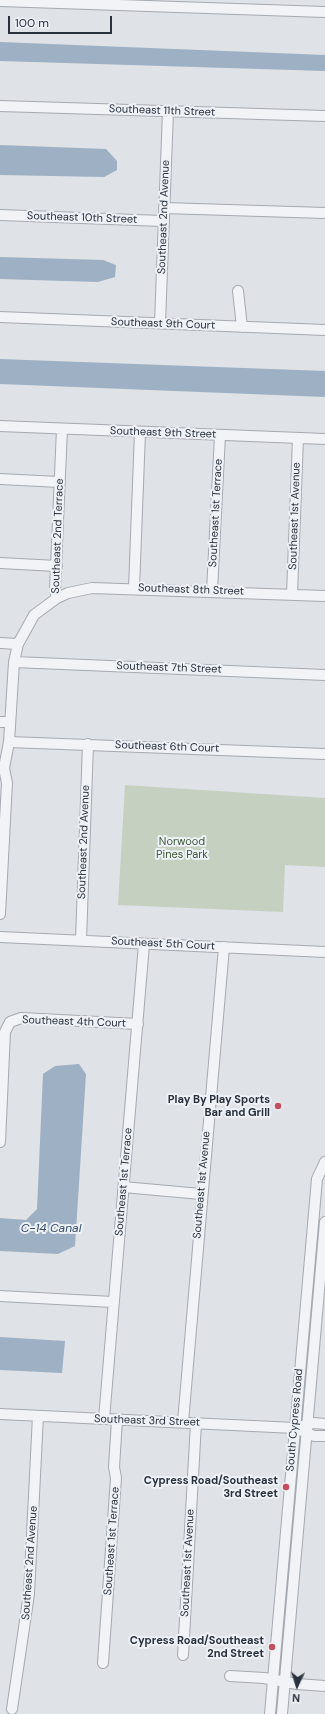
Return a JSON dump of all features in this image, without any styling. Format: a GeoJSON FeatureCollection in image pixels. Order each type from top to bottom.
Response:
{"type":"FeatureCollection","features":[{"type":"Feature","properties":{"kind":"street"},"geometry":{"type":"LineString","coordinates":[[0,1],[325,12],[325,6]]}},
{"type":"Feature","properties":{"kind":"street","name":"Southeast 11th Street"},"geometry":{"type":"LineString","coordinates":[[0,106],[325,116]]}},
{"type":"Feature","properties":{"kind":"street","name":"Southeast 2nd Avenue"},"geometry":{"type":"LineString","coordinates":[[160,323],[168,111]]}},
{"type":"Feature","properties":{"kind":"street"},"geometry":{"type":"LineString","coordinates":[[164,208],[325,213]]}},
{"type":"Feature","properties":{"kind":"street","name":"Southeast 10th Street"},"geometry":{"type":"LineString","coordinates":[[0,215],[163,221]]}},
{"type":"Feature","properties":{"kind":"street"},"geometry":{"type":"LineString","coordinates":[[238,291],[242,327]]}},
{"type":"Feature","properties":{"kind":"street","name":"Southeast 9th Court"},"geometry":{"type":"LineString","coordinates":[[0,317],[325,330]]}},
{"type":"Feature","properties":{"kind":"street","name":"Southeast 9th Street"},"geometry":{"type":"LineString","coordinates":[[0,426],[325,439]]}},
{"type":"Feature","properties":{"kind":"street","name":"Southeast 2nd Terrace"},"geometry":{"type":"LineString","coordinates":[[0,914],[7,783],[2,770],[9,742],[5,722],[18,644],[34,615],[57,598],[55,590],[62,429]]}},
{"type":"Feature","properties":{"kind":"street"},"geometry":{"type":"LineString","coordinates":[[134,588],[140,432]]}},
{"type":"Feature","properties":{"kind":"street","name":"Southeast 1st Terrace"},"geometry":{"type":"LineString","coordinates":[[212,591],[220,435]]}},
{"type":"Feature","properties":{"kind":"street","name":"Southeast 1st Avenue"},"geometry":{"type":"LineString","coordinates":[[292,594],[298,438]]}},
{"type":"Feature","properties":{"kind":"street"},"geometry":{"type":"LineString","coordinates":[[0,479],[59,482]]}},
{"type":"Feature","properties":{"kind":"street"},"geometry":{"type":"LineString","coordinates":[[0,563],[56,566]]}},
{"type":"Feature","properties":{"kind":"street","name":"Southeast 8th Street"},"geometry":{"type":"LineString","coordinates":[[57,598],[68,593],[92,588],[134,588],[325,596]]}},
{"type":"Feature","properties":{"kind":"street"},"geometry":{"type":"LineString","coordinates":[[0,643],[18,644]]}},
{"type":"Feature","properties":{"kind":"street","name":"Southeast 7th Street"},"geometry":{"type":"LineString","coordinates":[[14,662],[325,675]]}},
{"type":"Feature","properties":{"kind":"street","name":"Southeast 6th Court"},"geometry":{"type":"LineString","coordinates":[[9,742],[325,754]]}},
{"type":"Feature","properties":{"kind":"street","name":"Southeast 2nd Avenue"},"geometry":{"type":"LineString","coordinates":[[81,940],[88,744]]}},
{"type":"Feature","properties":{"kind":"street","name":"Southeast 5th Court"},"geometry":{"type":"LineString","coordinates":[[0,938],[81,940],[325,952]]}},
{"type":"Feature","properties":{"kind":"street","name":"Southeast 1st Terrace"},"geometry":{"type":"LineString","coordinates":[[104,1419],[144,944]]}},
{"type":"Feature","properties":{"kind":"street","name":"Southeast 1st Avenue"},"geometry":{"type":"LineString","coordinates":[[183,1422],[201,1194],[224,947]]}},
{"type":"Feature","properties":{"kind":"street","name":"Southeast 4th Court"},"geometry":{"type":"LineString","coordinates":[[0,1142],[5,1032],[10,1022],[21,1018],[138,1024]]}},
{"type":"Feature","properties":{"kind":"street","name":"South Cypress Road"},"geometry":{"type":"LineString","coordinates":[[270,1714],[317,1179],[325,1162]]}},
{"type":"Feature","properties":{"kind":"street"},"geometry":{"type":"LineString","coordinates":[[123,1187],[201,1194]]}},
{"type":"Feature","properties":{"kind":"street","name":"South Cypress Road"},"geometry":{"type":"LineString","coordinates":[[282,1714],[325,1222]]}},
{"type":"Feature","properties":{"kind":"street"},"geometry":{"type":"LineString","coordinates":[[0,1296],[113,1302]]}},
{"type":"Feature","properties":{"kind":"street","name":"Southeast 3rd Street"},"geometry":{"type":"LineString","coordinates":[[0,1414],[295,1428]]}},
{"type":"Feature","properties":{"kind":"street","name":"Southeast 2nd Avenue"},"geometry":{"type":"LineString","coordinates":[[12,1709],[29,1594],[38,1416]]}},
{"type":"Feature","properties":{"kind":"street","name":"Southeast 1st Terrace"},"geometry":{"type":"LineString","coordinates":[[103,1663],[116,1478],[114,1467],[117,1420]]}},
{"type":"Feature","properties":{"kind":"street","name":"Southeast 1st Avenue"},"geometry":{"type":"LineString","coordinates":[[183,1655],[196,1423]]}},
{"type":"Feature","properties":{"kind":"street"},"geometry":{"type":"LineString","coordinates":[[295,1428],[307,1429],[325,1424]]}},
{"type":"Feature","properties":{"kind":"street"},"geometry":{"type":"LineString","coordinates":[[307,1429],[314,1436],[325,1436]]}},
{"type":"Feature","properties":{"kind":"street"},"geometry":{"type":"LineString","coordinates":[[230,1676],[325,1686]]}},
{"type":"Feature","properties":{"kind":"green space","name":"Norwood Pines Park"},"geometry":{"type":"Polygon","coordinates":[[[125,785],[325,798],[325,867],[285,865],[283,912],[118,905],[125,785]]]}},
{"type":"Feature","properties":{"kind":"water"},"geometry":{"type":"Polygon","coordinates":[[[0,42],[325,55],[325,71],[0,61],[0,42]]]}},
{"type":"Feature","properties":{"kind":"water"},"geometry":{"type":"Polygon","coordinates":[[[0,145],[106,149],[117,161],[117,170],[104,177],[0,175],[0,145]]]}},
{"type":"Feature","properties":{"kind":"water"},"geometry":{"type":"Polygon","coordinates":[[[0,257],[103,260],[116,265],[115,277],[98,282],[0,279],[0,257]]]}},
{"type":"Feature","properties":{"kind":"water"},"geometry":{"type":"Polygon","coordinates":[[[0,359],[325,371],[325,397],[0,384],[0,359]]]}},
{"type":"Feature","properties":{"kind":"water","name":"C-14 Canal"},"geometry":{"type":"Polygon","coordinates":[[[79,1064],[86,1074],[75,1246],[58,1254],[0,1251],[0,1218],[26,1220],[37,1209],[43,1074],[55,1066],[79,1064]]]}},
{"type":"Feature","properties":{"kind":"water"},"geometry":{"type":"Polygon","coordinates":[[[0,1337],[65,1341],[62,1373],[0,1370],[0,1337]]]}},
{"type":"Feature","properties":{"kind":"place","name":"Play By Play Sports Bar and Grill"},"geometry":{"type":"Point","coordinates":[278,1106]}},
{"type":"Feature","properties":{"kind":"place","name":"Cypress Road/Southeast 3rd Street"},"geometry":{"type":"Point","coordinates":[286,1487]}},
{"type":"Feature","properties":{"kind":"place","name":"Cypress Road/Southeast 2nd Street"},"geometry":{"type":"Point","coordinates":[272,1647]}}]}
